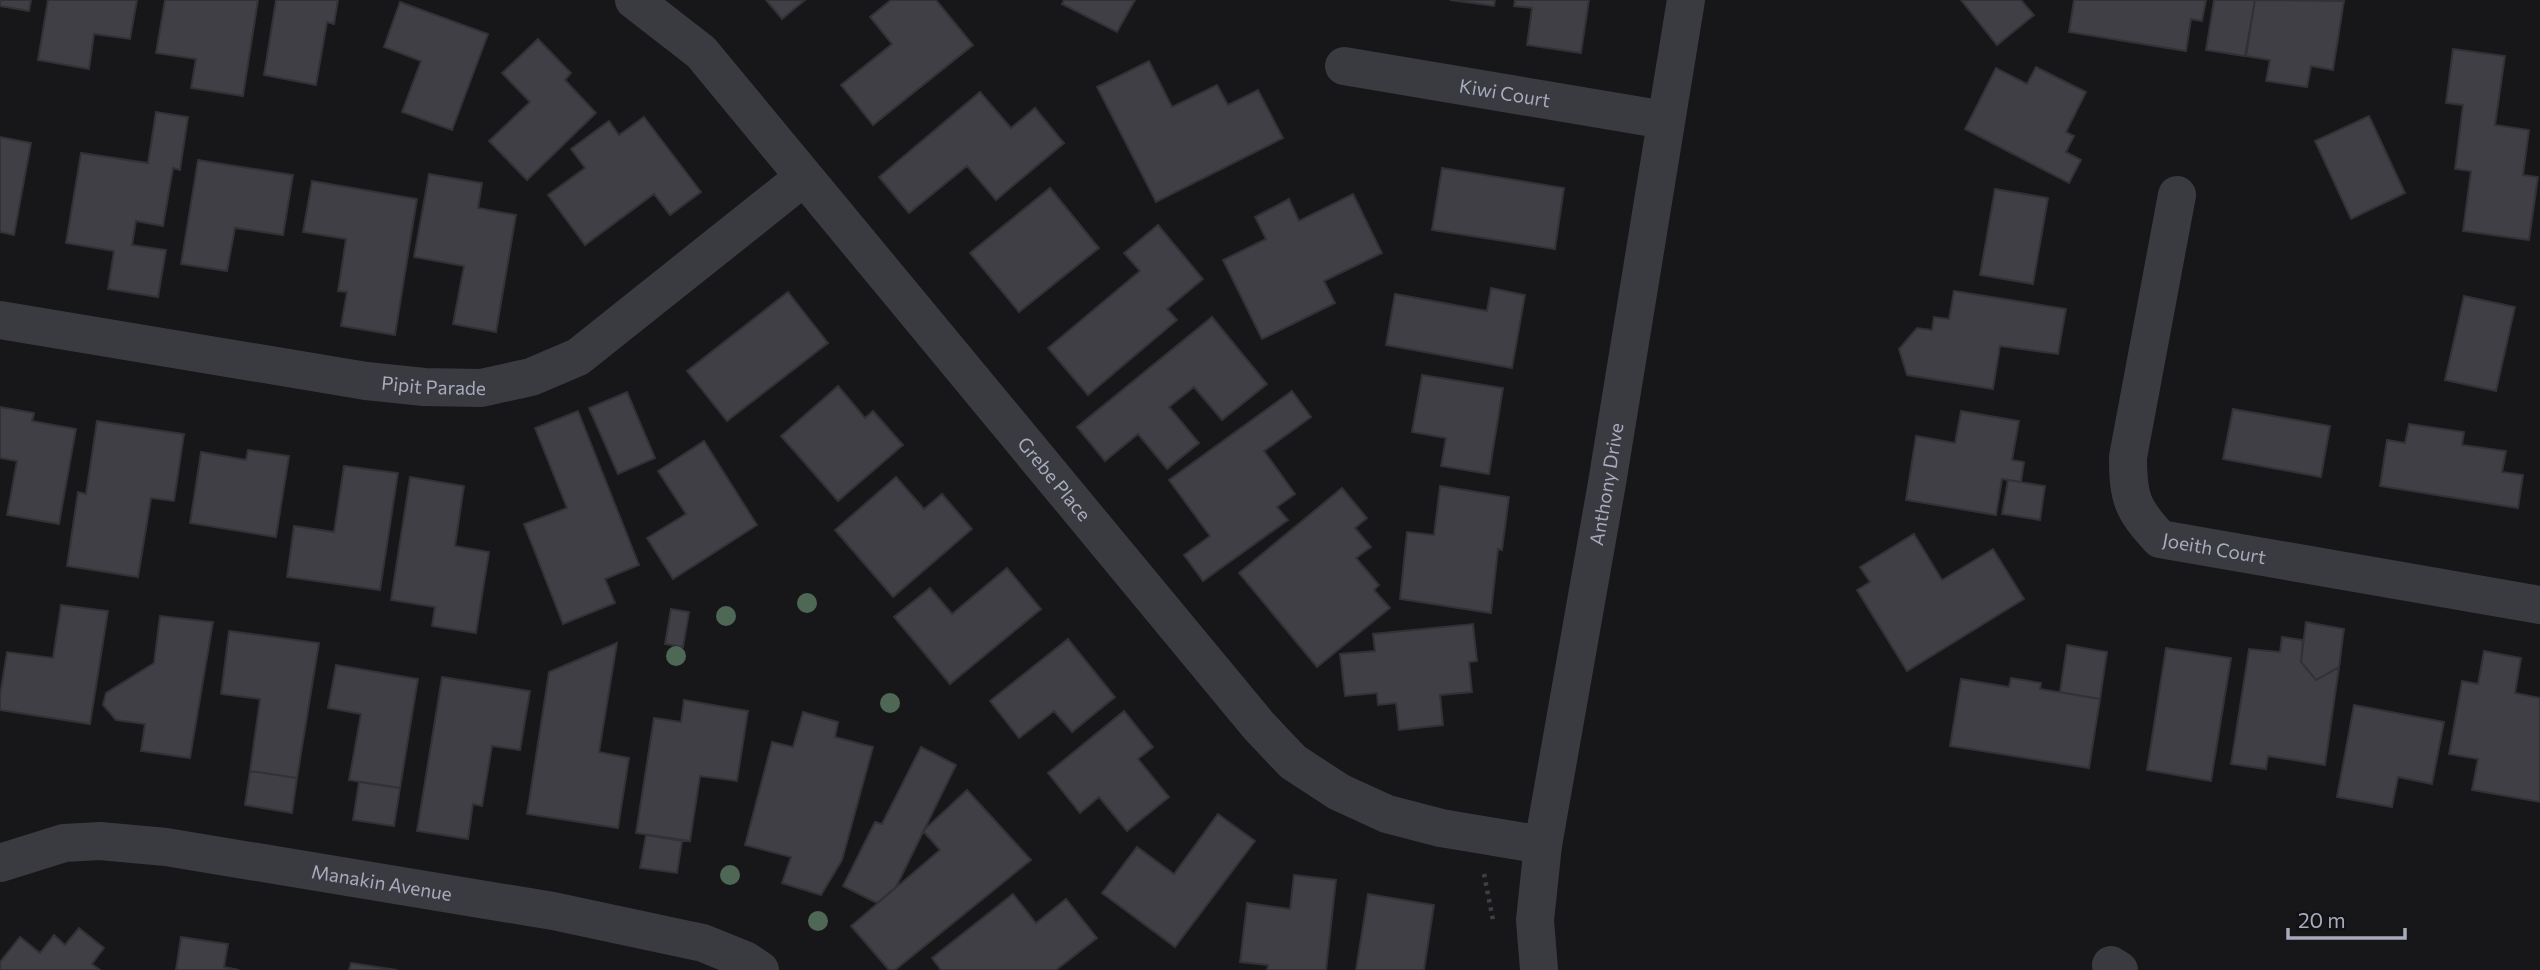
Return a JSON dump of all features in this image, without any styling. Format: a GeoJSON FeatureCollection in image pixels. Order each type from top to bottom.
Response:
{"type":"FeatureCollection","features":[{"type":"Feature","properties":{"kind":"street","name":"Grebe Place"},"geometry":{"type":"LineString","coordinates":[[634,0],[701,52],[1258,725],[1293,762],[1339,792],[1387,814],[1441,828],[1543,845]]}},
{"type":"Feature","properties":{"kind":"street","name":"Anthony Drive"},"geometry":{"type":"LineString","coordinates":[[1539,970],[1535,920],[1543,845],[1609,470],[1686,0]]}},
{"type":"Feature","properties":{"kind":"street","name":"Kiwi Court"},"geometry":{"type":"LineString","coordinates":[[1344,66],[1665,120]]}},
{"type":"Feature","properties":{"kind":"street","name":"Pipit Parade"},"geometry":{"type":"LineString","coordinates":[[0,320],[366,381],[424,387],[481,388],[531,377],[578,357],[804,177]]}},
{"type":"Feature","properties":{"kind":"street","name":"Joeith Court"},"geometry":{"type":"LineString","coordinates":[[2177,195],[2128,457],[2128,488],[2139,516],[2160,539],[2540,605]]}},
{"type":"Feature","properties":{"kind":"street","name":"Manakin Avenue"},"geometry":{"type":"LineString","coordinates":[[0,863],[64,843],[100,841],[166,846],[553,911],[703,943],[745,960],[760,970]]}},
{"type":"Feature","properties":{"kind":"path"},"geometry":{"type":"LineString","coordinates":[[1482,865],[1493,921]]}},
{"type":"Feature","properties":{"kind":"building"},"geometry":{"type":"Polygon","coordinates":[[[0,0],[31,0],[29,11],[0,6],[0,0]]]}},
{"type":"Feature","properties":{"kind":"building"},"geometry":{"type":"Polygon","coordinates":[[[48,0],[137,0],[130,39],[94,34],[89,69],[38,60],[48,0]]]}},
{"type":"Feature","properties":{"kind":"building"},"geometry":{"type":"Polygon","coordinates":[[[165,0],[258,0],[243,96],[191,88],[196,59],[156,53],[165,0]]]}},
{"type":"Feature","properties":{"kind":"building"},"geometry":{"type":"Polygon","coordinates":[[[276,0],[338,0],[334,24],[327,22],[316,85],[264,75],[276,0]]]}},
{"type":"Feature","properties":{"kind":"building"},"geometry":{"type":"Polygon","coordinates":[[[766,0],[805,0],[782,19],[766,0]]]}},
{"type":"Feature","properties":{"kind":"building"},"geometry":{"type":"Polygon","coordinates":[[[891,0],[936,0],[973,45],[873,125],[841,85],[892,44],[870,17],[891,0]]]}},
{"type":"Feature","properties":{"kind":"building"},"geometry":{"type":"Polygon","coordinates":[[[1064,0],[1135,0],[1117,32],[1062,4],[1064,0]]]}},
{"type":"Feature","properties":{"kind":"building"},"geometry":{"type":"Polygon","coordinates":[[[1450,0],[1495,0],[1494,6],[1450,0]]]}},
{"type":"Feature","properties":{"kind":"building"},"geometry":{"type":"Polygon","coordinates":[[[1515,0],[1589,0],[1581,53],[1527,45],[1532,8],[1514,6],[1515,0]]]}},
{"type":"Feature","properties":{"kind":"building"},"geometry":{"type":"Polygon","coordinates":[[[1961,0],[2021,0],[2034,15],[1997,45],[1961,0]]]}},
{"type":"Feature","properties":{"kind":"building"},"geometry":{"type":"Polygon","coordinates":[[[2074,0],[2206,0],[2202,21],[2191,19],[2186,51],[2069,32],[2074,0]]]}},
{"type":"Feature","properties":{"kind":"building"},"geometry":{"type":"Polygon","coordinates":[[[2214,0],[2255,0],[2245,56],[2206,50],[2214,0]]]}},
{"type":"Feature","properties":{"kind":"building"},"geometry":{"type":"Polygon","coordinates":[[[2255,0],[2344,1],[2333,70],[2311,66],[2307,87],[2266,81],[2270,60],[2246,56],[2255,0]]]}},
{"type":"Feature","properties":{"kind":"building"},"geometry":{"type":"Polygon","coordinates":[[[400,2],[488,34],[452,130],[402,112],[421,61],[384,47],[400,2]]]}},
{"type":"Feature","properties":{"kind":"building"},"geometry":{"type":"Polygon","coordinates":[[[538,39],[571,73],[565,80],[596,113],[527,180],[489,141],[530,102],[502,73],[538,39]]]}},
{"type":"Feature","properties":{"kind":"building"},"geometry":{"type":"Polygon","coordinates":[[[2453,49],[2505,56],[2495,125],[2529,130],[2523,175],[2538,177],[2529,240],[2463,231],[2471,171],[2455,169],[2463,105],[2446,103],[2453,49]]]}},
{"type":"Feature","properties":{"kind":"building"},"geometry":{"type":"Polygon","coordinates":[[[1149,61],[1172,107],[1217,85],[1228,105],[1258,90],[1283,138],[1156,202],[1097,87],[1149,61]]]}},
{"type":"Feature","properties":{"kind":"building"},"geometry":{"type":"Polygon","coordinates":[[[2036,67],[2086,92],[2066,132],[2074,136],[2066,152],[2081,160],[2069,183],[1965,129],[1996,68],[2027,84],[2036,67]]]}},
{"type":"Feature","properties":{"kind":"building"},"geometry":{"type":"Polygon","coordinates":[[[980,92],[1011,128],[1035,108],[1064,143],[996,200],[967,166],[909,213],[879,177],[980,92]]]}},
{"type":"Feature","properties":{"kind":"building"},"geometry":{"type":"Polygon","coordinates":[[[156,112],[188,117],[180,170],[173,168],[163,226],[136,221],[132,245],[166,250],[158,297],[108,289],[114,251],[66,243],[81,153],[148,163],[156,112]]]}},
{"type":"Feature","properties":{"kind":"building"},"geometry":{"type":"Polygon","coordinates":[[[2369,116],[2405,193],[2351,219],[2315,141],[2369,116]]]}},
{"type":"Feature","properties":{"kind":"building"},"geometry":{"type":"Polygon","coordinates":[[[644,117],[701,192],[670,215],[654,194],[585,245],[548,195],[585,168],[571,149],[609,121],[619,135],[644,117]]]}},
{"type":"Feature","properties":{"kind":"building"},"geometry":{"type":"Polygon","coordinates":[[[0,137],[31,143],[14,235],[0,232],[0,137]]]}},
{"type":"Feature","properties":{"kind":"building"},"geometry":{"type":"Polygon","coordinates":[[[198,160],[293,175],[283,235],[235,228],[227,271],[181,264],[198,160]]]}},
{"type":"Feature","properties":{"kind":"building"},"geometry":{"type":"Polygon","coordinates":[[[1442,168],[1564,188],[1555,249],[1432,230],[1442,168]]]}},
{"type":"Feature","properties":{"kind":"building"},"geometry":{"type":"Polygon","coordinates":[[[429,174],[482,183],[478,208],[516,215],[496,332],[453,324],[464,266],[414,257],[429,174]]]}},
{"type":"Feature","properties":{"kind":"building"},"geometry":{"type":"Polygon","coordinates":[[[312,181],[417,199],[395,335],[341,326],[347,292],[338,291],[346,239],[303,232],[312,181]]]}},
{"type":"Feature","properties":{"kind":"building"},"geometry":{"type":"Polygon","coordinates":[[[1050,188],[1099,248],[1019,312],[970,253],[1050,188]]]}},
{"type":"Feature","properties":{"kind":"building"},"geometry":{"type":"Polygon","coordinates":[[[1995,189],[2048,198],[2033,284],[1980,275],[1995,189]]]}},
{"type":"Feature","properties":{"kind":"building"},"geometry":{"type":"Polygon","coordinates":[[[1353,194],[1382,253],[1324,281],[1335,303],[1262,339],[1223,260],[1266,239],[1255,217],[1289,199],[1299,221],[1353,194]]]}},
{"type":"Feature","properties":{"kind":"building"},"geometry":{"type":"Polygon","coordinates":[[[1158,225],[1203,279],[1167,309],[1177,320],[1088,395],[1048,348],[1140,271],[1124,253],[1158,225]]]}},
{"type":"Feature","properties":{"kind":"building"},"geometry":{"type":"Polygon","coordinates":[[[1491,288],[1525,295],[1512,368],[1386,345],[1395,294],[1487,311],[1491,288]]]}},
{"type":"Feature","properties":{"kind":"building"},"geometry":{"type":"Polygon","coordinates":[[[1954,291],[2066,309],[2058,354],[2000,346],[1993,389],[1907,375],[1899,349],[1917,328],[1932,330],[1934,317],[1949,319],[1954,291]]]}},
{"type":"Feature","properties":{"kind":"building"},"geometry":{"type":"Polygon","coordinates":[[[788,292],[828,343],[727,421],[687,371],[788,292]]]}},
{"type":"Feature","properties":{"kind":"building"},"geometry":{"type":"Polygon","coordinates":[[[2464,296],[2515,307],[2496,391],[2445,380],[2464,296]]]}},
{"type":"Feature","properties":{"kind":"building"},"geometry":{"type":"Polygon","coordinates":[[[1212,317],[1267,384],[1222,420],[1194,387],[1169,407],[1199,443],[1167,469],[1138,434],[1105,461],[1077,427],[1212,317]]]}},
{"type":"Feature","properties":{"kind":"building"},"geometry":{"type":"Polygon","coordinates":[[[1422,375],[1503,388],[1489,474],[1441,466],[1446,438],[1412,432],[1422,375]]]}},
{"type":"Feature","properties":{"kind":"building"},"geometry":{"type":"Polygon","coordinates":[[[838,386],[865,418],[873,411],[903,445],[838,501],[781,436],[838,386]]]}},
{"type":"Feature","properties":{"kind":"building"},"geometry":{"type":"Polygon","coordinates":[[[1292,391],[1311,417],[1264,451],[1295,494],[1277,507],[1288,520],[1203,581],[1184,555],[1210,536],[1169,480],[1292,391]]]}},
{"type":"Feature","properties":{"kind":"building"},"geometry":{"type":"Polygon","coordinates":[[[627,392],[655,458],[618,474],[589,408],[627,392]]]}},
{"type":"Feature","properties":{"kind":"building"},"geometry":{"type":"Polygon","coordinates":[[[0,407],[34,413],[32,421],[76,429],[59,524],[7,515],[17,461],[0,458],[0,407]]]}},
{"type":"Feature","properties":{"kind":"building"},"geometry":{"type":"Polygon","coordinates":[[[2233,409],[2330,426],[2321,477],[2223,459],[2233,409]]]}},
{"type":"Feature","properties":{"kind":"building"},"geometry":{"type":"Polygon","coordinates":[[[578,411],[639,565],[605,579],[615,603],[563,624],[524,524],[567,508],[535,428],[578,411]]]}},
{"type":"Feature","properties":{"kind":"building"},"geometry":{"type":"Polygon","coordinates":[[[1961,411],[2019,421],[2012,460],[2024,462],[2021,482],[2002,479],[1996,515],[1906,500],[1916,436],[1955,443],[1961,411]]]}},
{"type":"Feature","properties":{"kind":"building"},"geometry":{"type":"Polygon","coordinates":[[[97,421],[184,434],[174,501],[151,498],[138,577],[67,566],[78,492],[86,494],[97,421]]]}},
{"type":"Feature","properties":{"kind":"building"},"geometry":{"type":"Polygon","coordinates":[[[2409,424],[2464,432],[2462,445],[2506,451],[2502,472],[2523,475],[2518,508],[2380,486],[2387,440],[2405,443],[2409,424]]]}},
{"type":"Feature","properties":{"kind":"building"},"geometry":{"type":"Polygon","coordinates":[[[704,441],[757,525],[673,579],[647,538],[686,514],[658,471],[704,441]]]}},
{"type":"Feature","properties":{"kind":"building"},"geometry":{"type":"Polygon","coordinates":[[[248,450],[289,456],[276,537],[190,523],[201,452],[246,460],[248,450]]]}},
{"type":"Feature","properties":{"kind":"building"},"geometry":{"type":"Polygon","coordinates":[[[344,466],[398,473],[380,590],[287,577],[294,526],[334,532],[344,466]]]}},
{"type":"Feature","properties":{"kind":"building"},"geometry":{"type":"Polygon","coordinates":[[[410,477],[464,486],[455,546],[489,552],[476,633],[432,626],[435,607],[391,600],[410,477]]]}},
{"type":"Feature","properties":{"kind":"building"},"geometry":{"type":"Polygon","coordinates":[[[896,477],[924,509],[942,494],[972,529],[893,597],[835,530],[896,477]]]}},
{"type":"Feature","properties":{"kind":"building"},"geometry":{"type":"Polygon","coordinates":[[[2008,480],[2045,486],[2040,520],[2002,514],[2008,480]]]}},
{"type":"Feature","properties":{"kind":"building"},"geometry":{"type":"Polygon","coordinates":[[[1440,486],[1509,497],[1502,550],[1498,549],[1491,613],[1400,599],[1407,532],[1434,535],[1440,486]]]}},
{"type":"Feature","properties":{"kind":"building"},"geometry":{"type":"Polygon","coordinates":[[[1342,488],[1367,518],[1355,528],[1371,547],[1356,558],[1379,585],[1374,590],[1390,608],[1317,667],[1239,573],[1342,488]]]}},
{"type":"Feature","properties":{"kind":"building"},"geometry":{"type":"Polygon","coordinates":[[[1914,534],[1942,580],[1993,549],[2024,599],[1907,671],[1857,590],[1870,582],[1860,567],[1914,534]]]}},
{"type":"Feature","properties":{"kind":"building"},"geometry":{"type":"Polygon","coordinates":[[[1007,568],[1041,609],[950,684],[894,617],[930,588],[952,614],[1007,568]]]}},
{"type":"Feature","properties":{"kind":"building"},"geometry":{"type":"Polygon","coordinates":[[[61,605],[108,611],[90,724],[0,710],[7,652],[53,658],[61,605]]]}},
{"type":"Feature","properties":{"kind":"building"},"geometry":{"type":"Polygon","coordinates":[[[671,609],[689,612],[683,647],[665,644],[671,609]]]}},
{"type":"Feature","properties":{"kind":"building"},"geometry":{"type":"Polygon","coordinates":[[[160,616],[213,622],[190,758],[141,751],[145,724],[116,720],[103,705],[106,693],[154,663],[160,616]]]}},
{"type":"Feature","properties":{"kind":"building"},"geometry":{"type":"Polygon","coordinates":[[[2306,622],[2344,629],[2339,667],[2316,680],[2301,662],[2306,622]]]}},
{"type":"Feature","properties":{"kind":"building"},"geometry":{"type":"Polygon","coordinates":[[[1473,624],[1477,661],[1469,662],[1472,692],[1440,695],[1443,725],[1399,730],[1396,703],[1378,705],[1377,693],[1345,696],[1340,654],[1375,651],[1373,634],[1473,624]]]}},
{"type":"Feature","properties":{"kind":"building"},"geometry":{"type":"Polygon","coordinates":[[[229,631],[319,643],[297,778],[250,771],[260,699],[221,694],[229,631]]]}},
{"type":"Feature","properties":{"kind":"building"},"geometry":{"type":"Polygon","coordinates":[[[2282,637],[2303,640],[2301,662],[2316,680],[2339,667],[2325,765],[2268,756],[2266,769],[2231,764],[2249,649],[2280,652],[2282,637]]]}},
{"type":"Feature","properties":{"kind":"building"},"geometry":{"type":"Polygon","coordinates":[[[1068,639],[1115,697],[1072,732],[1054,711],[1019,738],[990,701],[1068,639]]]}},
{"type":"Feature","properties":{"kind":"building"},"geometry":{"type":"Polygon","coordinates":[[[617,643],[599,752],[629,758],[618,828],[527,814],[549,672],[617,643]]]}},
{"type":"Feature","properties":{"kind":"building"},"geometry":{"type":"Polygon","coordinates":[[[2067,645],[2107,652],[2100,699],[2060,692],[2067,645]]]}},
{"type":"Feature","properties":{"kind":"building"},"geometry":{"type":"Polygon","coordinates":[[[2166,648],[2231,658],[2211,781],[2147,770],[2166,648]]]}},
{"type":"Feature","properties":{"kind":"building"},"geometry":{"type":"Polygon","coordinates":[[[2484,651],[2521,658],[2515,693],[2540,698],[2540,802],[2472,790],[2478,759],[2449,754],[2462,681],[2478,684],[2484,651]]]}},
{"type":"Feature","properties":{"kind":"building"},"geometry":{"type":"Polygon","coordinates":[[[336,665],[418,679],[400,788],[349,780],[361,714],[328,708],[336,665]]]}},
{"type":"Feature","properties":{"kind":"building"},"geometry":{"type":"Polygon","coordinates":[[[442,677],[530,691],[520,750],[492,746],[482,806],[473,804],[468,839],[417,831],[442,677]]]}},
{"type":"Feature","properties":{"kind":"building"},"geometry":{"type":"Polygon","coordinates":[[[2011,678],[2041,683],[2040,689],[2100,699],[2089,768],[1950,746],[1961,679],[2009,687],[2011,678]]]}},
{"type":"Feature","properties":{"kind":"building"},"geometry":{"type":"Polygon","coordinates":[[[684,700],[748,711],[737,781],[700,776],[690,841],[636,833],[654,718],[681,722],[684,700]]]}},
{"type":"Feature","properties":{"kind":"building"},"geometry":{"type":"Polygon","coordinates":[[[2354,705],[2444,722],[2432,784],[2398,777],[2392,807],[2337,797],[2354,705]]]}},
{"type":"Feature","properties":{"kind":"building"},"geometry":{"type":"Polygon","coordinates":[[[1124,711],[1153,747],[1138,759],[1169,797],[1127,831],[1099,797],[1080,813],[1048,773],[1124,711]]]}},
{"type":"Feature","properties":{"kind":"building"},"geometry":{"type":"Polygon","coordinates":[[[803,712],[838,722],[835,737],[873,747],[842,860],[821,895],[782,883],[791,857],[745,845],[772,742],[793,747],[803,712]]]}},
{"type":"Feature","properties":{"kind":"building"},"geometry":{"type":"Polygon","coordinates":[[[921,747],[956,765],[896,887],[877,903],[843,886],[875,822],[882,824],[921,747]]]}},
{"type":"Feature","properties":{"kind":"building"},"geometry":{"type":"Polygon","coordinates":[[[250,771],[297,778],[292,813],[245,805],[250,771]]]}},
{"type":"Feature","properties":{"kind":"building"},"geometry":{"type":"Polygon","coordinates":[[[359,782],[400,788],[394,826],[353,820],[359,782]]]}},
{"type":"Feature","properties":{"kind":"building"},"geometry":{"type":"Polygon","coordinates":[[[967,790],[1031,860],[895,970],[889,970],[851,926],[940,850],[923,831],[967,790]]]}},
{"type":"Feature","properties":{"kind":"building"},"geometry":{"type":"Polygon","coordinates":[[[1218,814],[1255,841],[1175,947],[1102,893],[1137,847],[1174,874],[1218,814]]]}},
{"type":"Feature","properties":{"kind":"building"},"geometry":{"type":"Polygon","coordinates":[[[646,835],[682,841],[677,873],[640,868],[646,835]]]}},
{"type":"Feature","properties":{"kind":"building"},"geometry":{"type":"Polygon","coordinates":[[[1294,875],[1336,880],[1326,970],[1267,970],[1268,965],[1240,962],[1247,903],[1290,909],[1294,875]]]}},
{"type":"Feature","properties":{"kind":"building"},"geometry":{"type":"Polygon","coordinates":[[[1013,894],[1036,923],[1066,899],[1097,938],[1056,970],[941,970],[932,958],[1013,894]]]}},
{"type":"Feature","properties":{"kind":"building"},"geometry":{"type":"Polygon","coordinates":[[[1368,894],[1434,905],[1424,970],[1356,970],[1368,894]]]}},
{"type":"Feature","properties":{"kind":"building"},"geometry":{"type":"Polygon","coordinates":[[[79,928],[104,948],[92,964],[100,970],[0,970],[0,962],[20,937],[40,953],[54,935],[65,945],[79,928]]]}},
{"type":"Feature","properties":{"kind":"building"},"geometry":{"type":"Polygon","coordinates":[[[181,937],[228,944],[224,967],[239,970],[176,970],[181,937]]]}},
{"type":"Feature","properties":{"kind":"building"},"geometry":{"type":"Polygon","coordinates":[[[351,963],[397,970],[349,970],[351,963]]]}}]}
